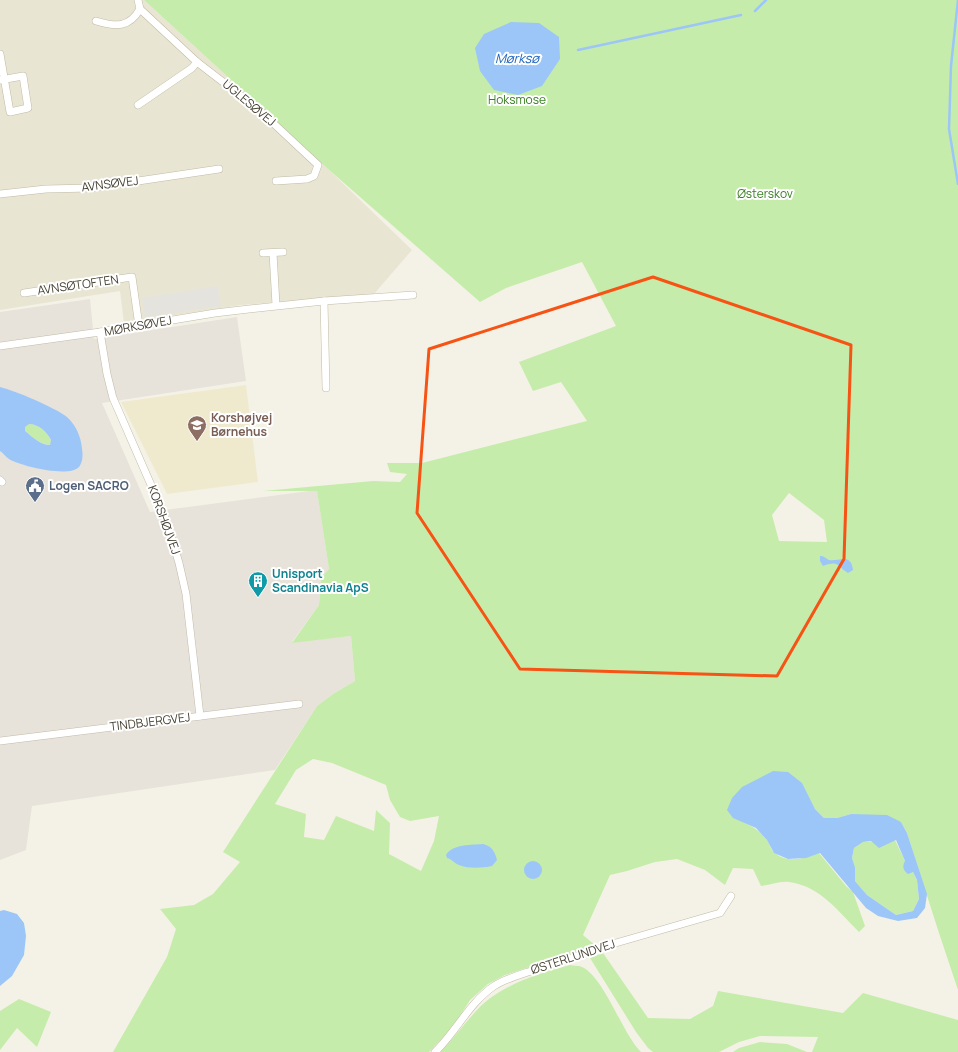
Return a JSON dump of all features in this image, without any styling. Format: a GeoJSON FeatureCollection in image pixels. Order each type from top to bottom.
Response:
{"type":"FeatureCollection","features":[{"type":"Feature","properties":{"kind":"street"},"geometry":{"type":"LineString","coordinates":[[96,21],[109,25],[121,25],[135,18],[140,9],[138,0]]}},
{"type":"Feature","properties":{"kind":"street","name":"UGLESØVEJ"},"geometry":{"type":"LineString","coordinates":[[140,9],[198,62],[258,109],[318,165],[314,176],[307,179],[276,181]]}},
{"type":"Feature","properties":{"kind":"street"},"geometry":{"type":"LineString","coordinates":[[0,54],[2,79],[10,112],[28,108],[23,76],[2,79]]}},
{"type":"Feature","properties":{"kind":"street"},"geometry":{"type":"LineString","coordinates":[[138,105],[192,68],[198,62]]}},
{"type":"Feature","properties":{"kind":"street","name":"AVNSØVEJ"},"geometry":{"type":"LineString","coordinates":[[0,194],[46,189],[91,188],[219,169]]}},
{"type":"Feature","properties":{"kind":"street"},"geometry":{"type":"LineString","coordinates":[[263,253],[283,252]]}},
{"type":"Feature","properties":{"kind":"street"},"geometry":{"type":"LineString","coordinates":[[273,253],[276,305]]}},
{"type":"Feature","properties":{"kind":"street","name":"AVNSØTOFTEN"},"geometry":{"type":"LineString","coordinates":[[24,293],[132,277],[139,326]]}},
{"type":"Feature","properties":{"kind":"street","name":"MØRKSØVEJ"},"geometry":{"type":"LineString","coordinates":[[0,345],[100,332],[215,313],[276,305],[413,295]]}},
{"type":"Feature","properties":{"kind":"street"},"geometry":{"type":"LineString","coordinates":[[324,301],[326,388]]}},
{"type":"Feature","properties":{"kind":"street","name":"KORSHØJVEJ"},"geometry":{"type":"LineString","coordinates":[[100,332],[107,374],[113,398],[164,517],[179,563],[186,594],[200,716]]}},
{"type":"Feature","properties":{"kind":"street","name":"TINDBJERGVEJ"},"geometry":{"type":"LineString","coordinates":[[0,741],[299,704]]}},
{"type":"Feature","properties":{"kind":"street","name":"ØSTERLUNDVEJ"},"geometry":{"type":"LineString","coordinates":[[435,1052],[479,999],[494,986],[512,977],[582,955],[594,949],[720,913],[731,896]]}},
{"type":"Feature","properties":{"kind":"highlighted area"},"geometry":{"type":"Polygon","coordinates":[[[653,277],[851,345],[844,559],[777,676],[520,669],[417,513],[429,349],[653,277]]]}},
{"type":"Feature","properties":{"kind":"shaded area"},"geometry":{"type":"Polygon","coordinates":[[[0,0],[144,0],[328,169],[412,250],[374,294],[241,305],[124,323],[120,291],[0,310],[0,0]]]}},
{"type":"Feature","properties":{"kind":"shaded area"},"geometry":{"type":"Polygon","coordinates":[[[218,286],[221,306],[145,317],[142,298],[218,286]]]}},
{"type":"Feature","properties":{"kind":"shaded area"},"geometry":{"type":"Polygon","coordinates":[[[90,299],[94,339],[237,317],[246,381],[102,403],[150,512],[317,490],[329,569],[321,578],[319,605],[292,642],[351,636],[355,681],[333,694],[317,706],[275,770],[32,806],[26,850],[0,860],[0,312],[90,299]]]}},
{"type":"Feature","properties":{"kind":"shaded area","name":"Korshøjvej Børnehus"},"geometry":{"type":"Polygon","coordinates":[[[246,385],[258,482],[167,494],[121,402],[246,385]]]}},
{"type":"Feature","properties":{"kind":"green space"},"geometry":{"type":"Polygon","coordinates":[[[144,0],[958,0],[958,990],[907,833],[901,822],[851,814],[837,818],[824,818],[815,809],[810,800],[745,823],[762,835],[768,842],[772,851],[780,856],[797,859],[819,853],[846,886],[853,892],[865,926],[859,932],[828,901],[819,894],[800,884],[786,882],[761,886],[753,869],[733,868],[725,885],[705,870],[677,859],[655,862],[610,875],[583,935],[596,946],[505,975],[488,984],[470,1000],[453,1027],[429,1052],[113,1052],[167,957],[176,929],[160,909],[194,905],[213,894],[240,862],[223,852],[317,706],[333,694],[355,681],[351,636],[292,643],[319,605],[321,578],[329,569],[317,491],[263,491],[373,481],[400,482],[407,474],[390,472],[387,463],[422,463],[587,421],[561,382],[533,391],[519,362],[616,326],[582,262],[506,288],[480,302],[328,169],[144,0]],[[789,493],[772,515],[779,541],[827,542],[824,520],[789,493]],[[313,759],[296,770],[275,804],[306,814],[304,837],[324,840],[336,816],[374,831],[376,810],[390,823],[389,854],[421,871],[434,841],[439,816],[410,821],[400,817],[390,800],[386,785],[332,763],[313,759]]]}},
{"type":"Feature","properties":{"kind":"green space"},"geometry":{"type":"Polygon","coordinates":[[[29,424],[36,425],[45,432],[51,441],[50,445],[40,442],[25,431],[25,427],[29,424]]]}},
{"type":"Feature","properties":{"kind":"green space"},"geometry":{"type":"Polygon","coordinates":[[[895,840],[905,861],[917,880],[919,899],[913,911],[896,915],[867,895],[855,881],[855,867],[852,858],[854,848],[863,842],[895,840]]]}},
{"type":"Feature","properties":{"kind":"green space"},"geometry":{"type":"Polygon","coordinates":[[[603,953],[648,1018],[690,1019],[713,1006],[718,991],[843,1013],[863,993],[958,1020],[958,1052],[812,1052],[818,1037],[760,1036],[739,1042],[719,1052],[653,1052],[648,1048],[636,1032],[590,958],[603,953]]]}},
{"type":"Feature","properties":{"kind":"green space"},"geometry":{"type":"Polygon","coordinates":[[[570,965],[582,967],[598,982],[627,1032],[641,1052],[440,1052],[486,1001],[508,987],[544,972],[570,965]]]}},
{"type":"Feature","properties":{"kind":"green space"},"geometry":{"type":"Polygon","coordinates":[[[19,999],[51,1012],[37,1047],[17,1028],[0,1050],[0,1011],[19,999]]]}},
{"type":"Feature","properties":{"kind":"green space"},"geometry":{"type":"Polygon","coordinates":[[[760,1042],[787,1044],[807,1052],[733,1052],[739,1048],[760,1042]]]}},
{"type":"Feature","properties":{"kind":"water","name":"Mørksø"},"geometry":{"type":"Polygon","coordinates":[[[511,22],[539,23],[559,37],[560,59],[542,86],[518,95],[494,90],[480,71],[475,48],[484,34],[511,22]]]}},
{"type":"Feature","properties":{"kind":"water"},"geometry":{"type":"Polygon","coordinates":[[[0,387],[35,400],[67,417],[75,427],[79,436],[83,453],[79,467],[74,470],[55,471],[23,465],[9,459],[0,451],[0,387]],[[29,424],[25,427],[25,431],[40,442],[50,445],[51,440],[47,434],[33,424],[29,424]]]}},
{"type":"Feature","properties":{"kind":"water"},"geometry":{"type":"Polygon","coordinates":[[[820,556],[829,560],[847,559],[852,564],[853,570],[848,573],[835,564],[823,566],[820,561],[820,556]]]}},
{"type":"Feature","properties":{"kind":"water"},"geometry":{"type":"Polygon","coordinates":[[[773,771],[788,772],[802,783],[815,809],[824,818],[837,818],[851,814],[887,815],[901,822],[907,833],[927,894],[925,908],[917,918],[898,921],[878,916],[866,908],[820,853],[806,858],[788,859],[774,853],[767,840],[756,828],[733,818],[727,810],[732,798],[742,787],[773,771]],[[896,840],[879,848],[871,841],[863,842],[854,848],[852,858],[855,867],[855,881],[867,895],[896,915],[913,911],[919,899],[917,880],[913,872],[908,874],[904,870],[903,867],[905,861],[896,840]]]}},
{"type":"Feature","properties":{"kind":"water"},"geometry":{"type":"Polygon","coordinates":[[[483,844],[491,848],[495,854],[497,860],[492,866],[471,868],[459,865],[447,858],[446,855],[449,851],[457,847],[483,844]]]}},
{"type":"Feature","properties":{"kind":"water"},"geometry":{"type":"Polygon","coordinates":[[[529,861],[537,861],[542,866],[540,877],[537,879],[529,879],[524,874],[524,866],[529,861]]]}},
{"type":"Feature","properties":{"kind":"water"},"geometry":{"type":"Polygon","coordinates":[[[4,910],[17,914],[24,923],[26,936],[24,955],[12,976],[0,986],[0,911],[4,910]]]}},
{"type":"Feature","properties":{"kind":"waterway"},"geometry":{"type":"LineString","coordinates":[[755,11],[766,0]]}},
{"type":"Feature","properties":{"kind":"waterway"},"geometry":{"type":"LineString","coordinates":[[958,0],[951,66],[949,129],[958,184]]}},
{"type":"Feature","properties":{"kind":"waterway"},"geometry":{"type":"LineString","coordinates":[[578,50],[741,15]]}},
{"type":"Feature","properties":{"kind":"place","name":"Korshøjvej Børnehus"},"geometry":{"type":"Point","coordinates":[197,442]}},
{"type":"Feature","properties":{"kind":"place","name":"Logen SACRO"},"geometry":{"type":"Point","coordinates":[35,503]}},
{"type":"Feature","properties":{"kind":"place","name":"Unisport Scandinavia ApS"},"geometry":{"type":"Point","coordinates":[258,598]}},
{"type":"Feature","properties":{"kind":"park label","name":"Hoksmose"},"geometry":{"type":"Point","coordinates":[517,100]}},
{"type":"Feature","properties":{"kind":"park label","name":"Østerskov"},"geometry":{"type":"Point","coordinates":[765,194]}}]}
